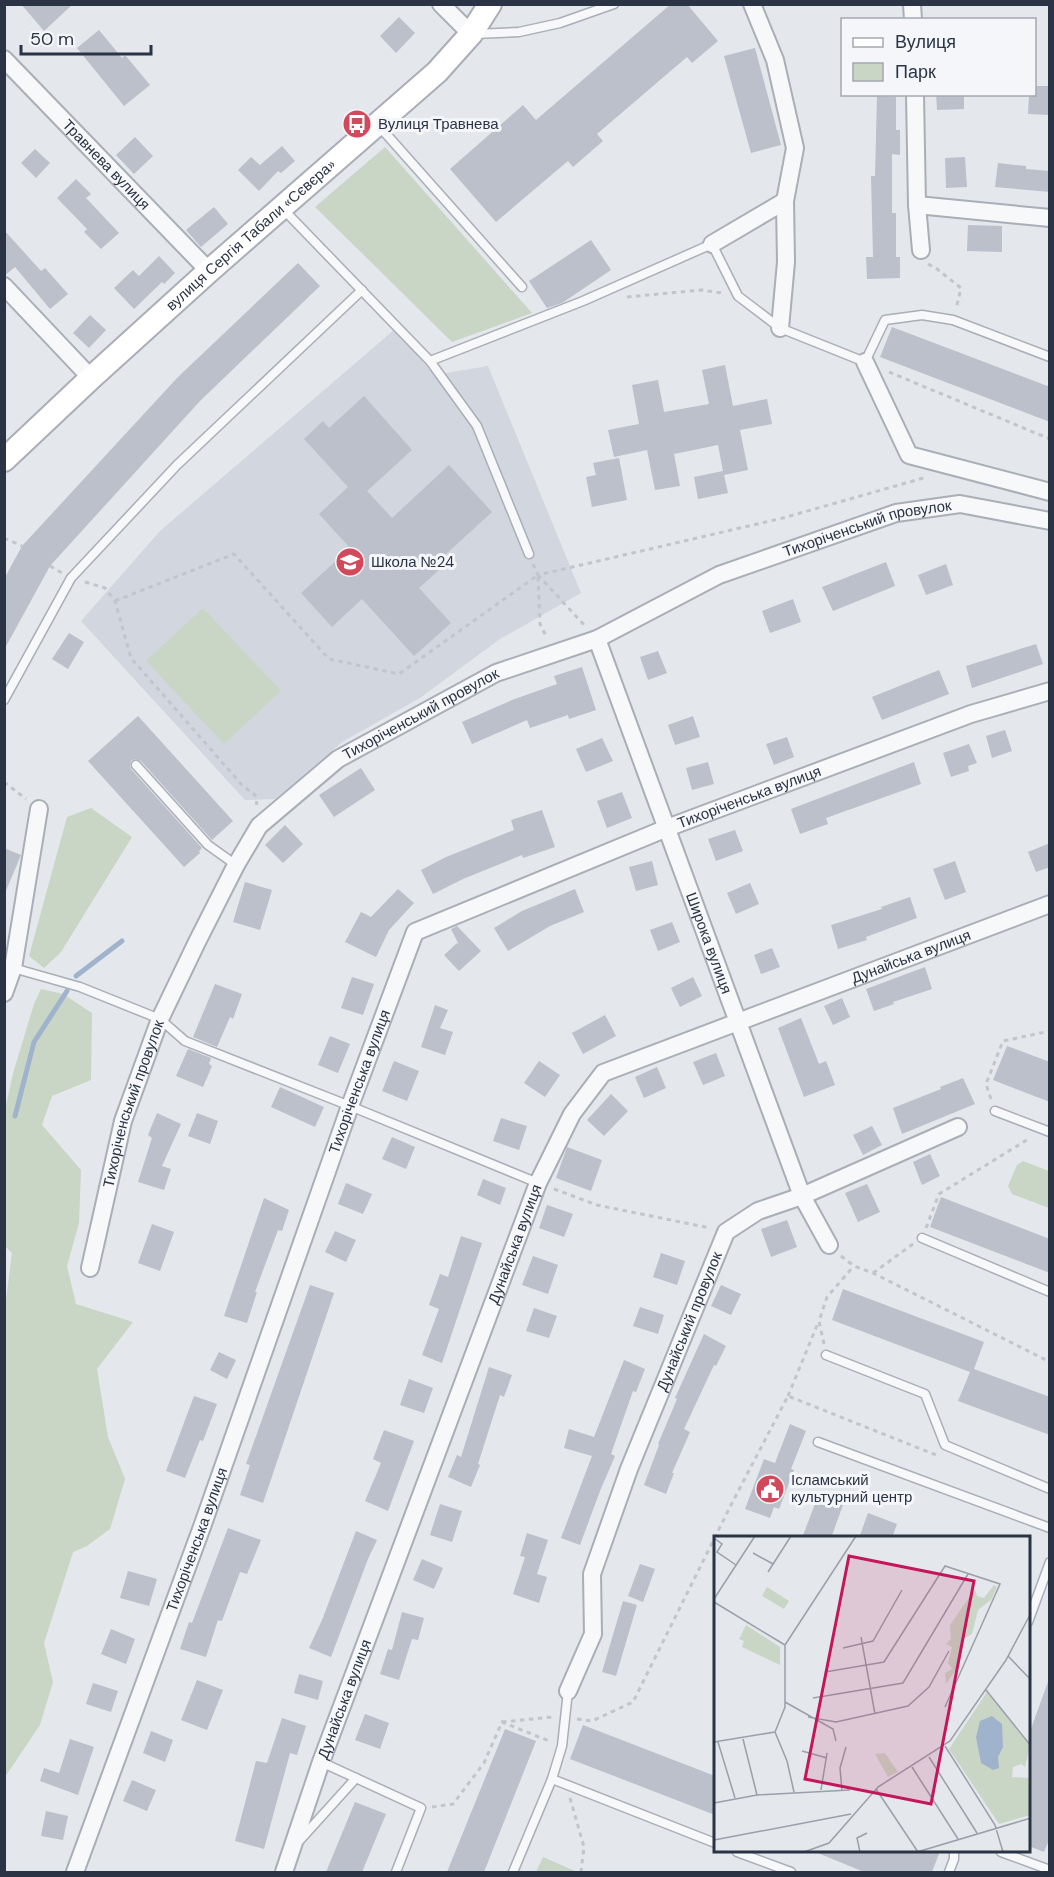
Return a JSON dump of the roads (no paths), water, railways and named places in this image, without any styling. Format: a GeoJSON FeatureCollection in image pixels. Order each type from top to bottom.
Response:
{"type":"FeatureCollection","features":[{"type":"Feature","properties":{"kind":"main road","name":"вулиця Сергія Табали «Сєвєра»"},"geometry":{"type":"LineString","coordinates":[[4,460],[209,271],[437,72],[471,34],[490,4]]}},
{"type":"Feature","properties":{"kind":"street"},"geometry":{"type":"LineString","coordinates":[[441,4],[471,34]]}},
{"type":"Feature","properties":{"kind":"street"},"geometry":{"type":"LineString","coordinates":[[752,4],[775,60],[795,148],[785,201],[786,262],[780,328]]}},
{"type":"Feature","properties":{"kind":"street","name":"Травнева вулиця"},"geometry":{"type":"LineString","coordinates":[[4,59],[209,271]]}},
{"type":"Feature","properties":{"kind":"street"},"geometry":{"type":"LineString","coordinates":[[915,96],[917,205],[921,250]]}},
{"type":"Feature","properties":{"kind":"street"},"geometry":{"type":"LineString","coordinates":[[712,244],[785,201]]}},
{"type":"Feature","properties":{"kind":"street"},"geometry":{"type":"LineString","coordinates":[[917,205],[1050,218]]}},
{"type":"Feature","properties":{"kind":"street"},"geometry":{"type":"LineString","coordinates":[[4,286],[91,378]]}},
{"type":"Feature","properties":{"kind":"street"},"geometry":{"type":"LineString","coordinates":[[865,362],[909,455],[1050,492]]}},
{"type":"Feature","properties":{"kind":"street","name":"Тихоріченський провулок"},"geometry":{"type":"LineString","coordinates":[[90,1268],[123,1121],[160,1019],[236,865],[259,826],[338,759],[496,673],[597,639],[719,575],[896,513],[960,504],[1050,521]]}},
{"type":"Feature","properties":{"kind":"street","name":"Широка вулиця"},"geometry":{"type":"LineString","coordinates":[[597,639],[802,1196],[829,1245]]}},
{"type":"Feature","properties":{"kind":"street","name":"Тихоріченська вулиця"},"geometry":{"type":"LineString","coordinates":[[75,1872],[207,1513],[350,1106],[415,932],[668,828],[971,714],[1050,691]]}},
{"type":"Feature","properties":{"kind":"street"},"geometry":{"type":"LineString","coordinates":[[4,993],[13,968],[39,809]]}},
{"type":"Feature","properties":{"kind":"street","name":"Дунайська вулиця"},"geometry":{"type":"LineString","coordinates":[[284,1872],[321,1762],[538,1183],[572,1114],[603,1073],[1050,904]]}},
{"type":"Feature","properties":{"kind":"street"},"geometry":{"type":"LineString","coordinates":[[802,1196],[958,1127]]}},
{"type":"Feature","properties":{"kind":"street","name":"Дунайський провулок"},"geometry":{"type":"LineString","coordinates":[[568,1691],[593,1634],[592,1574],[629,1469],[726,1232],[758,1211],[802,1196]]}},
{"type":"Feature","properties":{"kind":"lane"},"geometry":{"type":"LineString","coordinates":[[471,34],[519,32],[560,23],[614,4]]}},
{"type":"Feature","properties":{"kind":"lane"},"geometry":{"type":"LineString","coordinates":[[377,124],[522,287]]}},
{"type":"Feature","properties":{"kind":"lane"},"geometry":{"type":"LineString","coordinates":[[281,207],[430,361],[477,426],[529,555]]}},
{"type":"Feature","properties":{"kind":"lane"},"geometry":{"type":"LineString","coordinates":[[430,361],[583,301],[712,244],[738,296],[780,328],[865,362],[885,320],[922,315],[953,320],[1050,357]]}},
{"type":"Feature","properties":{"kind":"lane"},"geometry":{"type":"LineString","coordinates":[[4,700],[71,578],[177,465],[362,290]]}},
{"type":"Feature","properties":{"kind":"lane"},"geometry":{"type":"LineString","coordinates":[[136,765],[208,845],[236,865]]}},
{"type":"Feature","properties":{"kind":"lane"},"geometry":{"type":"LineString","coordinates":[[13,968],[80,987],[160,1019],[185,1041],[538,1183]]}},
{"type":"Feature","properties":{"kind":"lane"},"geometry":{"type":"LineString","coordinates":[[995,1111],[1047,1130]]}},
{"type":"Feature","properties":{"kind":"lane"},"geometry":{"type":"LineString","coordinates":[[922,1238],[1050,1292]]}},
{"type":"Feature","properties":{"kind":"lane"},"geometry":{"type":"LineString","coordinates":[[826,1355],[925,1394],[945,1445],[1050,1489]]}},
{"type":"Feature","properties":{"kind":"lane"},"geometry":{"type":"LineString","coordinates":[[818,1442],[1050,1528]]}},
{"type":"Feature","properties":{"kind":"lane"},"geometry":{"type":"LineString","coordinates":[[1030,1619],[1050,1562]]}},
{"type":"Feature","properties":{"kind":"lane"},"geometry":{"type":"LineString","coordinates":[[513,1872],[552,1779],[562,1746],[568,1691]]}},
{"type":"Feature","properties":{"kind":"lane"},"geometry":{"type":"LineString","coordinates":[[321,1762],[421,1808],[396,1872]]}},
{"type":"Feature","properties":{"kind":"lane"},"geometry":{"type":"LineString","coordinates":[[291,1849],[356,1778]]}},
{"type":"Feature","properties":{"kind":"lane"},"geometry":{"type":"LineString","coordinates":[[552,1779],[714,1843]]}},
{"type":"Feature","properties":{"kind":"lane"},"geometry":{"type":"LineString","coordinates":[[742,1853],[791,1872]]}},
{"type":"Feature","properties":{"kind":"lane"},"geometry":{"type":"LineString","coordinates":[[949,1872],[954,1853]]}},
{"type":"Feature","properties":{"kind":"lane"},"geometry":{"type":"LineString","coordinates":[[1006,1853],[1050,1870]]}},
{"type":"Feature","properties":{"kind":"waterway"},"geometry":{"type":"LineString","coordinates":[[76,976],[122,941]]}},
{"type":"Feature","properties":{"kind":"waterway"},"geometry":{"type":"LineString","coordinates":[[15,1116],[34,1042],[67,991]]}},
{"type":"Feature","properties":{"kind":"place","name":"Вулиця Травнева"},"geometry":{"type":"Point","coordinates":[357,124]}},
{"type":"Feature","properties":{"kind":"place","name":"Школа №24"},"geometry":{"type":"Point","coordinates":[350,562]}},
{"type":"Feature","properties":{"kind":"place","name":"Ісламський культурний центр"},"geometry":{"type":"Point","coordinates":[770,1489]}}]}
